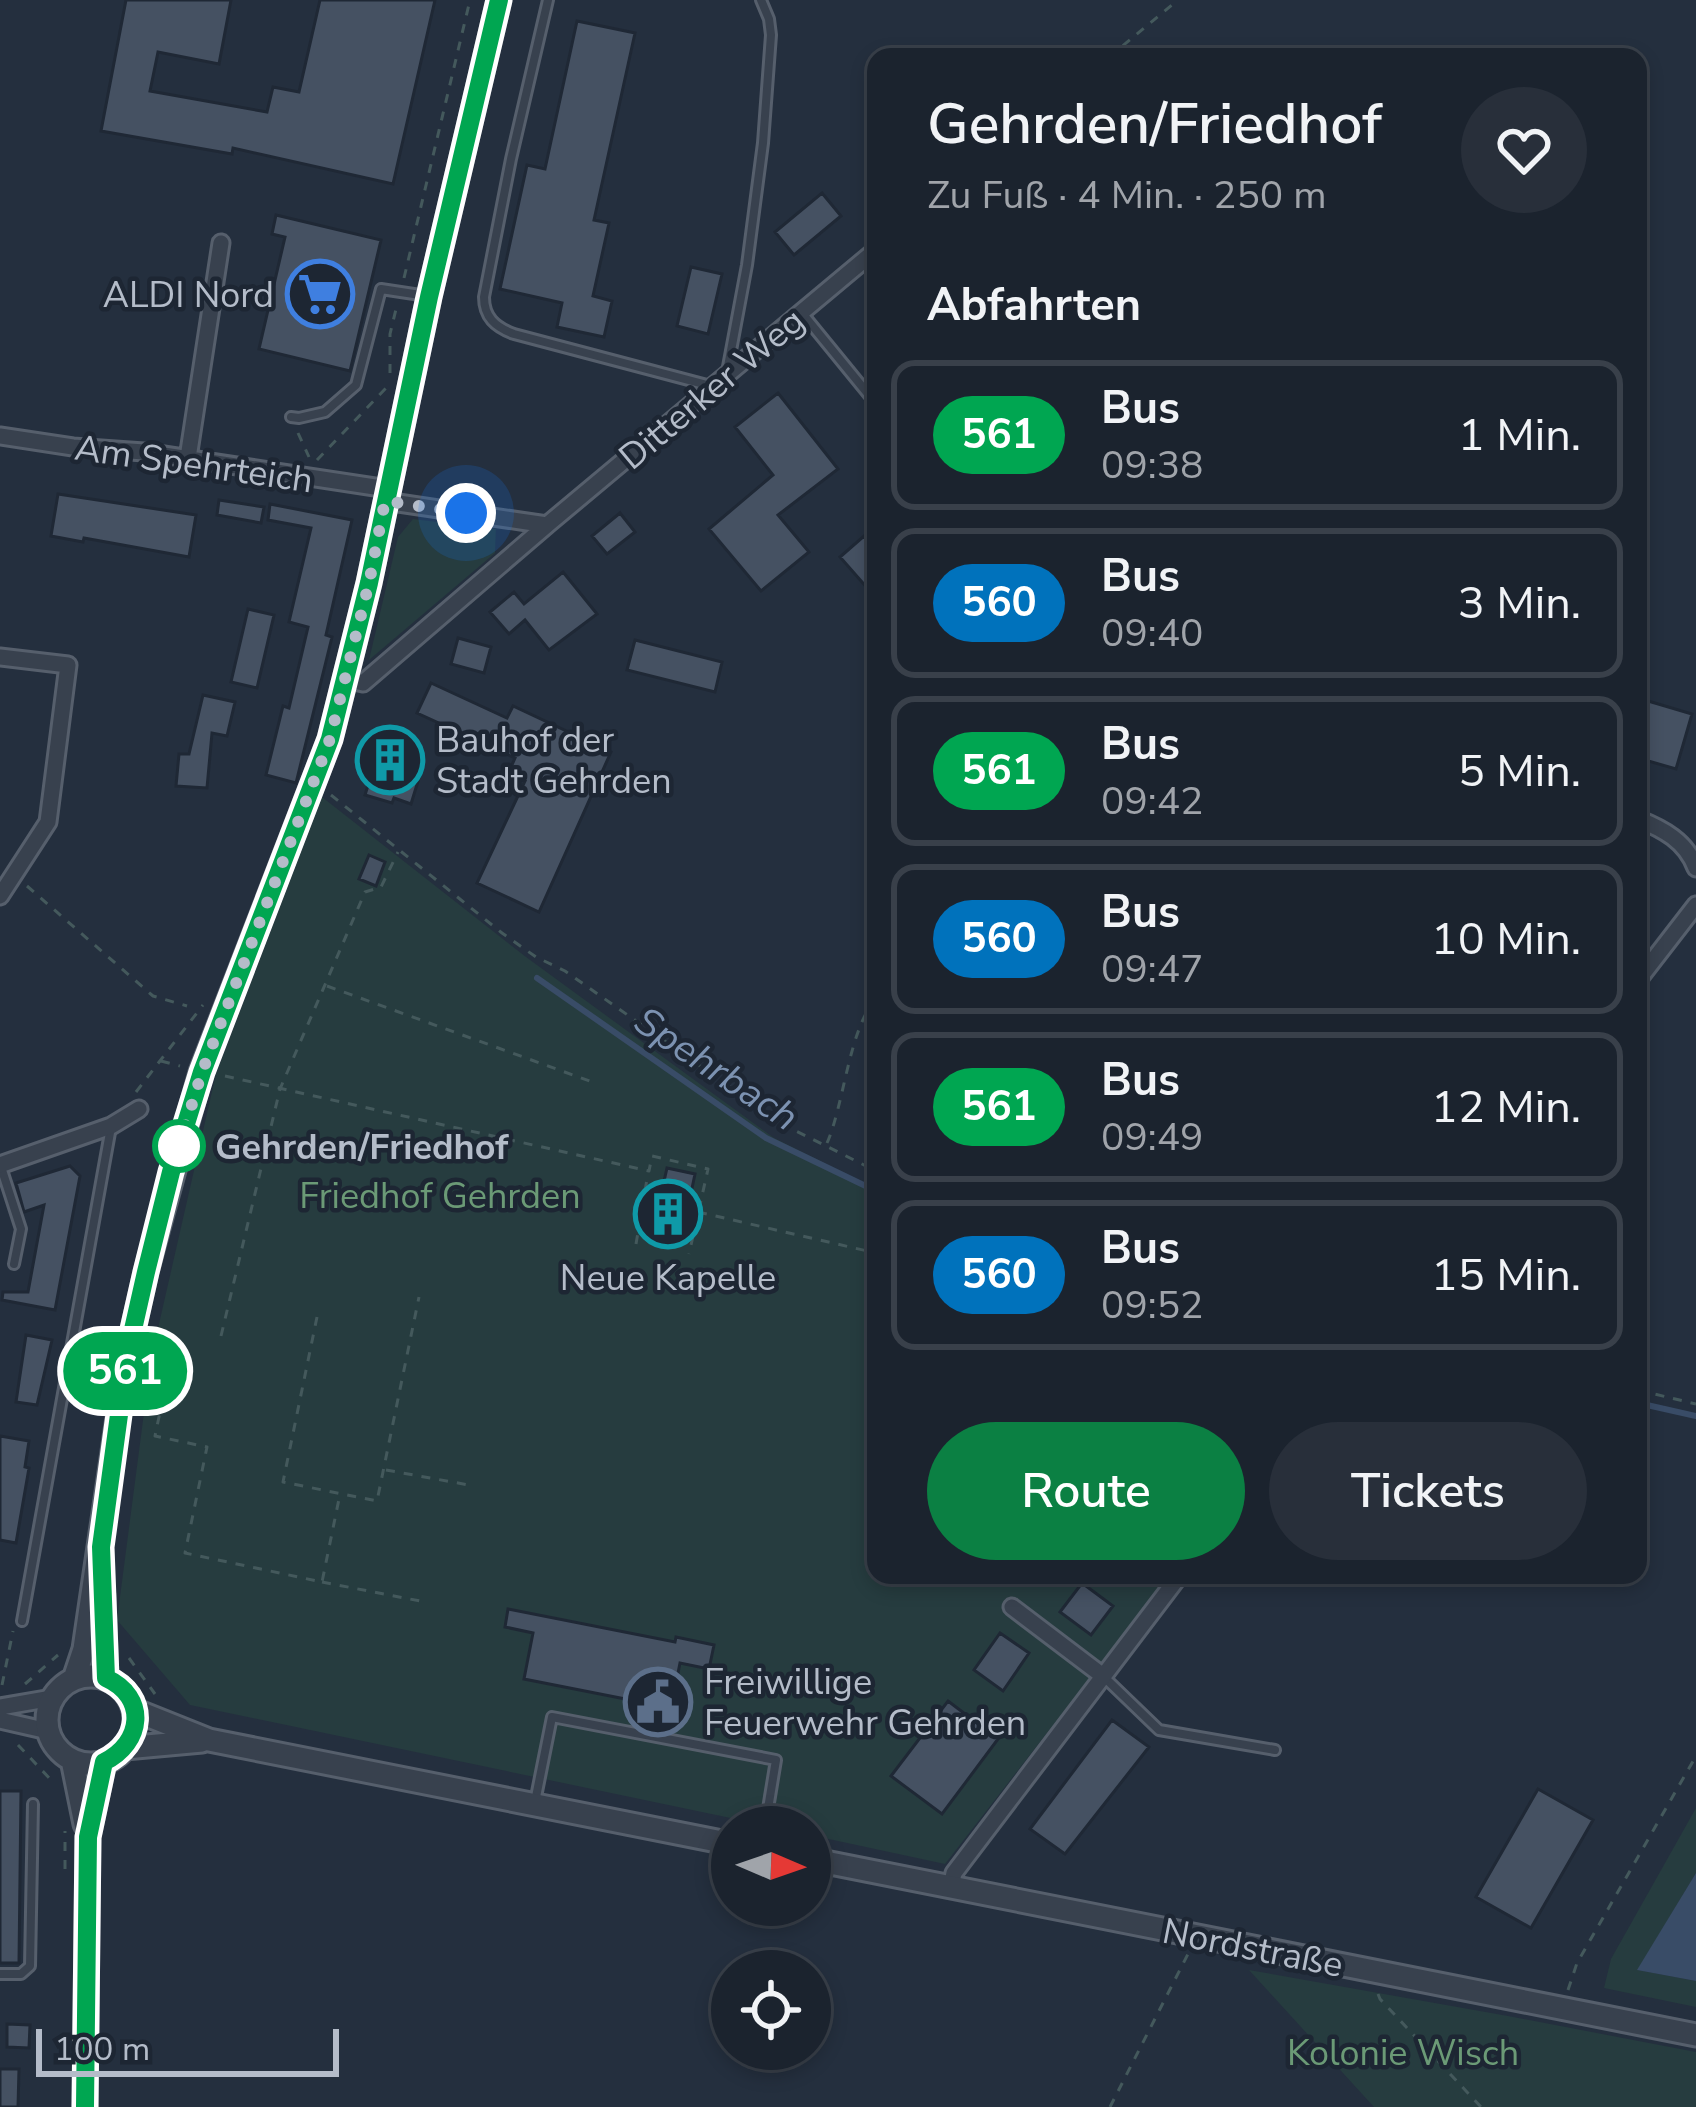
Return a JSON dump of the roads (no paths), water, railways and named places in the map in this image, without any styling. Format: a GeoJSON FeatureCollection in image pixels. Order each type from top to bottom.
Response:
{"type":"FeatureCollection","features":[{"type":"Feature","properties":{"kind":"street"},"geometry":{"type":"LineString","coordinates":[[106,1678],[94,1650],[101,1547],[127,1356],[171,1172],[202,1072],[330,739],[499,0]]}},
{"type":"Feature","properties":{"kind":"street"},"geometry":{"type":"LineString","coordinates":[[188,458],[221,243]]}},
{"type":"Feature","properties":{"kind":"street","name":"Ditterker Weg"},"geometry":{"type":"LineString","coordinates":[[346,679],[363,683],[867,258]]}},
{"type":"Feature","properties":{"kind":"street","name":"Am Spehrteich"},"geometry":{"type":"LineString","coordinates":[[0,436],[188,458],[386,495]]}},
{"type":"Feature","properties":{"kind":"street"},"geometry":{"type":"LineString","coordinates":[[386,495],[547,525]]}},
{"type":"Feature","properties":{"kind":"street"},"geometry":{"type":"LineString","coordinates":[[0,657],[68,664],[48,822],[0,896]]}},
{"type":"Feature","properties":{"kind":"street"},"geometry":{"type":"LineString","coordinates":[[1647,823],[1668,832],[1691,855],[1696,868]]}},
{"type":"Feature","properties":{"kind":"street"},"geometry":{"type":"LineString","coordinates":[[1647,968],[1696,905]]}},
{"type":"Feature","properties":{"kind":"street"},"geometry":{"type":"LineString","coordinates":[[0,1165],[111,1126],[137,1101]]}},
{"type":"Feature","properties":{"kind":"street"},"geometry":{"type":"LineString","coordinates":[[952,1887],[954,1873],[1173,1584]]}},
{"type":"Feature","properties":{"kind":"street"},"geometry":{"type":"LineString","coordinates":[[1012,1606],[1103,1676]]}},
{"type":"Feature","properties":{"kind":"street"},"geometry":{"type":"LineString","coordinates":[[74,1679],[106,1678],[121,1686],[134,1709],[133,1736],[104,1762],[72,1760],[56,1746],[47,1720],[52,1698],[74,1679],[94,1650]]}},
{"type":"Feature","properties":{"kind":"street"},"geometry":{"type":"LineString","coordinates":[[0,1707],[52,1698]]}},
{"type":"Feature","properties":{"kind":"street"},"geometry":{"type":"LineString","coordinates":[[134,1709],[209,1740],[711,1840]]}},
{"type":"Feature","properties":{"kind":"street"},"geometry":{"type":"LineString","coordinates":[[0,1720],[48,1731]]}},
{"type":"Feature","properties":{"kind":"street"},"geometry":{"type":"LineString","coordinates":[[125,1748],[209,1740]]}},
{"type":"Feature","properties":{"kind":"street"},"geometry":{"type":"LineString","coordinates":[[72,1760],[88,1837]]}},
{"type":"Feature","properties":{"kind":"street"},"geometry":{"type":"LineString","coordinates":[[85,2107],[88,1837],[104,1762]]}},
{"type":"Feature","properties":{"kind":"street","name":"Nordstraße"},"geometry":{"type":"LineString","coordinates":[[831,1863],[1696,2035]]}},
{"type":"Feature","properties":{"kind":"lane"},"geometry":{"type":"LineString","coordinates":[[548,0],[511,159],[484,309],[497,326],[514,334],[713,386]]}},
{"type":"Feature","properties":{"kind":"lane"},"geometry":{"type":"LineString","coordinates":[[727,374],[747,265],[764,124],[771,35],[761,0]]}},
{"type":"Feature","properties":{"kind":"lane"},"geometry":{"type":"LineString","coordinates":[[291,417],[325,412],[356,385],[381,289],[429,297]]}},
{"type":"Feature","properties":{"kind":"lane"},"geometry":{"type":"LineString","coordinates":[[802,312],[867,393]]}},
{"type":"Feature","properties":{"kind":"lane"},"geometry":{"type":"LineString","coordinates":[[22,1621],[111,1126]]}},
{"type":"Feature","properties":{"kind":"lane"},"geometry":{"type":"LineString","coordinates":[[0,1165],[21,1229],[14,1264]]}},
{"type":"Feature","properties":{"kind":"lane"},"geometry":{"type":"LineString","coordinates":[[1103,1676],[1159,1730],[1275,1750]]}},
{"type":"Feature","properties":{"kind":"lane"},"geometry":{"type":"LineString","coordinates":[[535,1805],[551,1717],[776,1760],[768,1806]]}},
{"type":"Feature","properties":{"kind":"lane"},"geometry":{"type":"LineString","coordinates":[[0,1974],[21,1975],[30,1966],[33,1804]]}},
{"type":"Feature","properties":{"kind":"water"},"geometry":{"type":"Polygon","coordinates":[[[1696,1873],[1696,1981],[1637,1970],[1696,1873]]]}},
{"type":"Feature","properties":{"kind":"waterway","name":"Spehrbach"},"geometry":{"type":"LineString","coordinates":[[537,978],[766,1138],[867,1187]]}},
{"type":"Feature","properties":{"kind":"waterway","name":"Spehrbach"},"geometry":{"type":"LineString","coordinates":[[1647,1405],[1696,1416]]}},
{"type":"Feature","properties":{"kind":"place","name":"ALDI Nord"},"geometry":{"type":"Point","coordinates":[320,294]}},
{"type":"Feature","properties":{"kind":"place","name":"Bauhof der Stadt Gehrden"},"geometry":{"type":"Point","coordinates":[390,760]}},
{"type":"Feature","properties":{"kind":"place","name":"Gehrden/Friedhof"},"geometry":{"type":"Point","coordinates":[179,1146]}},
{"type":"Feature","properties":{"kind":"place","name":"Neue Kapelle"},"geometry":{"type":"Point","coordinates":[668,1214]}},
{"type":"Feature","properties":{"kind":"place","name":"Freiwillige Feuerwehr Gehrden"},"geometry":{"type":"Point","coordinates":[658,1702]}},
{"type":"Feature","properties":{"kind":"park label","name":"Friedhof Gehrden"},"geometry":{"type":"Point","coordinates":[440,1195]}},
{"type":"Feature","properties":{"kind":"park label","name":"Kolonie Wisch"},"geometry":{"type":"Point","coordinates":[1403,2052]}}]}
